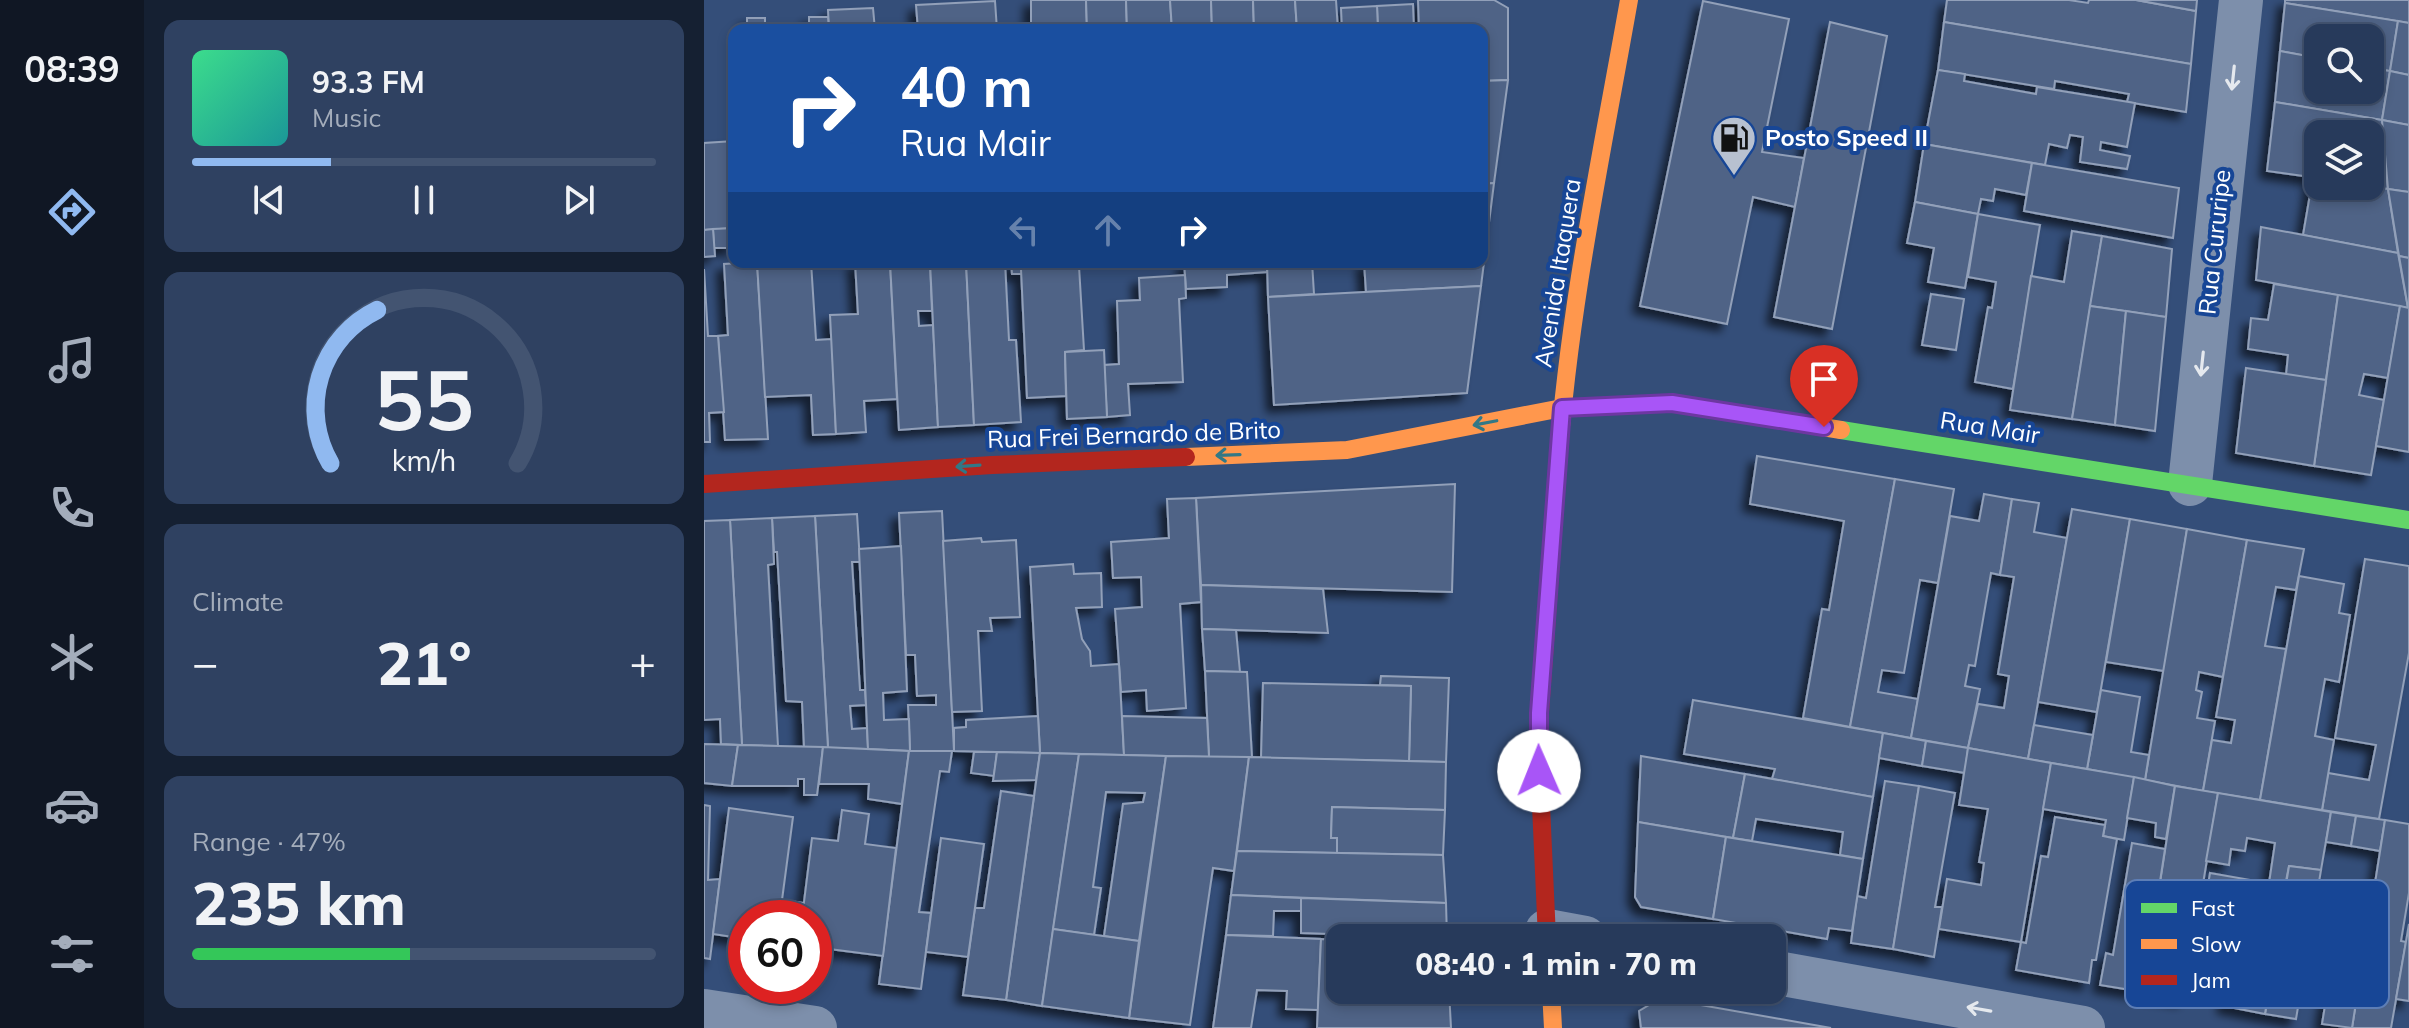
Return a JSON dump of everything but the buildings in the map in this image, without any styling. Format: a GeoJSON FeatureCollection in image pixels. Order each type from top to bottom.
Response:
{"type":"FeatureCollection","features":[{"type":"Feature","properties":{"kind":"street","name":"Avenida Itaquera"},"geometry":{"type":"LineString","coordinates":[[1559,924],[1538,739],[1562,408],[1584,252],[1629,0]]}},
{"type":"Feature","properties":{"kind":"street","name":"Rua Cururipe"},"geometry":{"type":"LineString","coordinates":[[2190,484],[2241,0]]}},
{"type":"Feature","properties":{"kind":"street","name":"Rua Mair"},"geometry":{"type":"LineString","coordinates":[[1562,408],[1672,403],[2409,520]]}},
{"type":"Feature","properties":{"kind":"street","name":"Rua Frei Bernardo de Brito"},"geometry":{"type":"LineString","coordinates":[[704,484],[992,465],[1347,450],[1562,408]]}},
{"type":"Feature","properties":{"kind":"street"},"geometry":{"type":"LineString","coordinates":[[1786,975],[2083,1028]]}},
{"type":"Feature","properties":{"kind":"street"},"geometry":{"type":"LineString","coordinates":[[1552,1004],[1553,1028]]}},
{"type":"Feature","properties":{"kind":"street"},"geometry":{"type":"LineString","coordinates":[[704,1011],[815,1028]]}},
{"type":"Feature","properties":{"kind":"traffic: fast"},"geometry":{"type":"LineString","coordinates":[[1841,430],[2409,520]]}},
{"type":"Feature","properties":{"kind":"traffic: slow"},"geometry":{"type":"LineString","coordinates":[[1558,463],[1578,288],[1629,0]]}},
{"type":"Feature","properties":{"kind":"traffic: slow"},"geometry":{"type":"LineString","coordinates":[[1186,457],[1347,450],[1562,408],[1672,403],[1841,430]]}},
{"type":"Feature","properties":{"kind":"traffic: slow"},"geometry":{"type":"LineString","coordinates":[[1552,1004],[1553,1028]]}},
{"type":"Feature","properties":{"kind":"traffic: jam"},"geometry":{"type":"LineString","coordinates":[[704,484],[992,465],[1186,457]]}},
{"type":"Feature","properties":{"kind":"traffic: jam"},"geometry":{"type":"LineString","coordinates":[[1546,924],[1538,739],[1558,463]]}},
{"type":"Feature","properties":{"kind":"place","name":"Posto Speed II"},"geometry":{"type":"Point","coordinates":[1734,177]}},
{"type":"Feature","properties":{"kind":"route"},"geometry":{"type":"LineString","coordinates":[[1539,771],[1539,713],[1562,408],[1672,403],[1824,427]]}}]}
